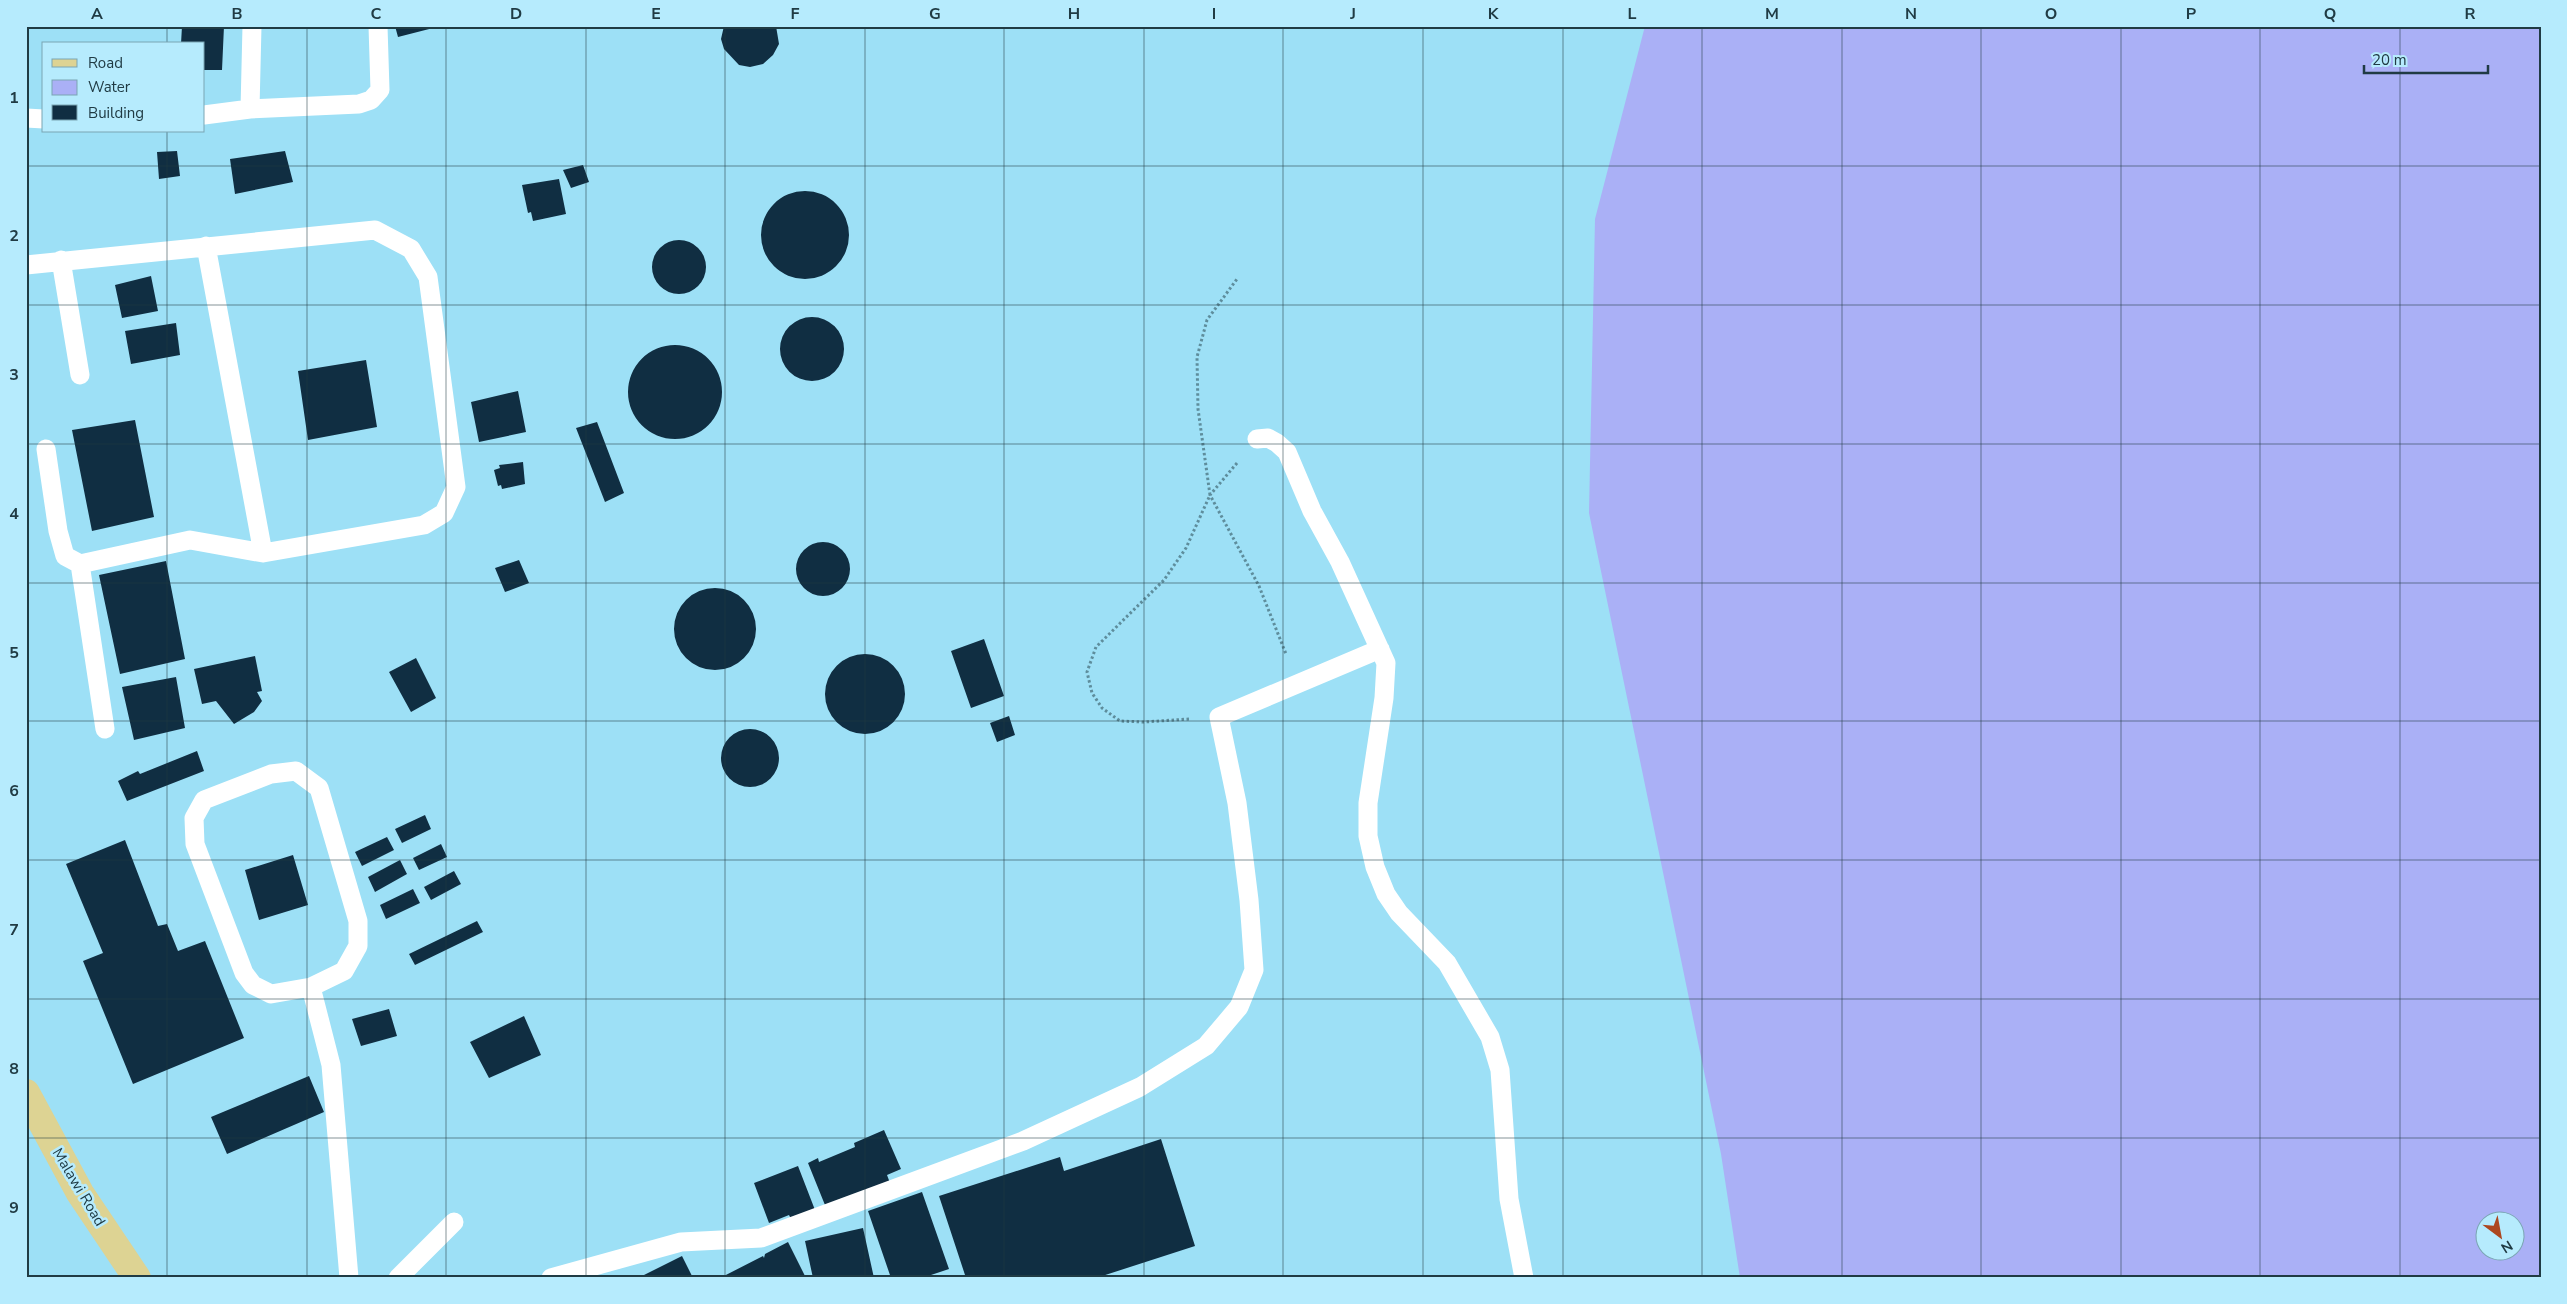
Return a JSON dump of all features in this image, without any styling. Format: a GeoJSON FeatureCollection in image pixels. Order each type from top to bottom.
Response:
{"type":"FeatureCollection","features":[{"type":"Feature","properties":{"kind":"main road","name":"Malawi Road"},"geometry":{"type":"LineString","coordinates":[[26,1093],[80,1193],[137,1278]]}},
{"type":"Feature","properties":{"kind":"lane"},"geometry":{"type":"LineString","coordinates":[[250,109],[252,26]]}},
{"type":"Feature","properties":{"kind":"lane"},"geometry":{"type":"LineString","coordinates":[[205,115],[250,109],[359,104],[371,100],[380,90],[378,26]]}},
{"type":"Feature","properties":{"kind":"lane"},"geometry":{"type":"LineString","coordinates":[[26,118],[42,119]]}},
{"type":"Feature","properties":{"kind":"lane"},"geometry":{"type":"LineString","coordinates":[[26,265],[375,230],[411,249],[428,277],[456,487],[444,513],[424,525],[263,553],[190,540],[80,564],[65,556],[58,530],[46,449]]}},
{"type":"Feature","properties":{"kind":"lane"},"geometry":{"type":"LineString","coordinates":[[206,246],[263,553]]}},
{"type":"Feature","properties":{"kind":"lane"},"geometry":{"type":"LineString","coordinates":[[61,260],[80,375]]}},
{"type":"Feature","properties":{"kind":"lane"},"geometry":{"type":"LineString","coordinates":[[1257,440],[1268,438],[1276,442],[1287,452],[1312,511],[1340,562],[1386,663],[1386,676],[1368,803],[1370,844],[1375,867],[1386,894],[1399,913],[1447,963],[1490,1037],[1500,1070],[1509,1199],[1524,1278]]}},
{"type":"Feature","properties":{"kind":"lane"},"geometry":{"type":"LineString","coordinates":[[80,564],[105,729]]}},
{"type":"Feature","properties":{"kind":"lane"},"geometry":{"type":"LineString","coordinates":[[551,1278],[681,1242],[761,1238],[1023,1141],[1140,1087],[1206,1046],[1239,1006],[1254,970],[1249,900],[1237,803],[1219,717],[1380,649]]}},
{"type":"Feature","properties":{"kind":"lane"},"geometry":{"type":"LineString","coordinates":[[296,771],[319,788],[358,921],[358,946],[344,971],[311,987],[271,994],[253,985],[244,973],[195,844],[194,818],[204,800],[271,774],[296,771]]}},
{"type":"Feature","properties":{"kind":"lane"},"geometry":{"type":"LineString","coordinates":[[311,987],[332,1065],[349,1278]]}},
{"type":"Feature","properties":{"kind":"lane"},"geometry":{"type":"LineString","coordinates":[[398,1278],[454,1222]]}},
{"type":"Feature","properties":{"kind":"path"},"geometry":{"type":"LineString","coordinates":[[1237,279],[1207,320],[1197,358],[1198,409],[1210,495],[1259,586],[1297,683]]}},
{"type":"Feature","properties":{"kind":"path"},"geometry":{"type":"LineString","coordinates":[[1219,717],[1144,722],[1120,721],[1102,708],[1092,693],[1087,672],[1096,647],[1164,580],[1186,548],[1210,495],[1257,440]]}},
{"type":"Feature","properties":{"kind":"water"},"geometry":{"type":"Polygon","coordinates":[[[1645,26],[2541,26],[2541,1278],[1740,1278],[1721,1154],[1589,513],[1595,219],[1645,26]]]}},
{"type":"Feature","properties":{"kind":"building"},"geometry":{"type":"Polygon","coordinates":[[[182,26],[224,26],[222,70],[205,70],[205,42],[181,42],[182,26]]]}},
{"type":"Feature","properties":{"kind":"building"},"geometry":{"type":"Polygon","coordinates":[[[395,26],[437,26],[437,27],[398,37],[395,26]]]}},
{"type":"Feature","properties":{"kind":"building"},"geometry":{"type":"Polygon","coordinates":[[[724,26],[776,26],[779,44],[773,55],[763,64],[750,67],[739,65],[724,49],[721,39],[724,26]]]}},
{"type":"Feature","properties":{"kind":"building"},"geometry":{"type":"Polygon","coordinates":[[[177,151],[180,176],[159,179],[157,152],[177,151]]]}},
{"type":"Feature","properties":{"kind":"building"},"geometry":{"type":"Polygon","coordinates":[[[285,151],[293,182],[235,194],[230,159],[285,151]]]}},
{"type":"Feature","properties":{"kind":"building"},"geometry":{"type":"Polygon","coordinates":[[[583,165],[589,182],[571,188],[563,170],[583,165]]]}},
{"type":"Feature","properties":{"kind":"building"},"geometry":{"type":"Polygon","coordinates":[[[559,179],[566,214],[533,221],[531,212],[528,213],[522,185],[559,179]]]}},
{"type":"Feature","properties":{"kind":"building"},"geometry":{"type":"Polygon","coordinates":[[[805,191],[822,195],[836,204],[845,218],[849,235],[845,252],[836,266],[822,275],[805,279],[788,275],[774,266],[765,252],[761,235],[765,218],[774,204],[788,195],[805,191]]]}},
{"type":"Feature","properties":{"kind":"building"},"geometry":{"type":"Polygon","coordinates":[[[674,240],[684,240],[694,244],[702,252],[706,267],[702,282],[694,290],[684,294],[674,294],[664,290],[656,282],[652,272],[652,262],[656,252],[664,244],[674,240]]]}},
{"type":"Feature","properties":{"kind":"building"},"geometry":{"type":"Polygon","coordinates":[[[151,276],[158,311],[122,318],[115,285],[151,276]]]}},
{"type":"Feature","properties":{"kind":"building"},"geometry":{"type":"Polygon","coordinates":[[[812,317],[824,320],[835,326],[841,337],[844,349],[841,361],[835,372],[824,378],[812,381],[800,378],[789,372],[783,361],[780,349],[783,337],[789,326],[800,320],[812,317]]]}},
{"type":"Feature","properties":{"kind":"building"},"geometry":{"type":"Polygon","coordinates":[[[176,323],[180,355],[131,364],[125,331],[176,323]]]}},
{"type":"Feature","properties":{"kind":"building"},"geometry":{"type":"Polygon","coordinates":[[[675,345],[693,349],[708,359],[718,374],[722,392],[718,410],[708,425],[693,435],[675,439],[657,435],[642,425],[632,410],[628,392],[632,374],[642,359],[657,349],[675,345]]]}},
{"type":"Feature","properties":{"kind":"building"},"geometry":{"type":"Polygon","coordinates":[[[366,360],[377,427],[308,440],[298,371],[366,360]]]}},
{"type":"Feature","properties":{"kind":"building"},"geometry":{"type":"Polygon","coordinates":[[[518,391],[526,432],[479,442],[471,402],[518,391]]]}},
{"type":"Feature","properties":{"kind":"building"},"geometry":{"type":"Polygon","coordinates":[[[135,420],[154,517],[92,531],[72,430],[135,420]]]}},
{"type":"Feature","properties":{"kind":"building"},"geometry":{"type":"Polygon","coordinates":[[[597,422],[624,493],[605,502],[576,428],[597,422]]]}},
{"type":"Feature","properties":{"kind":"building"},"geometry":{"type":"Polygon","coordinates":[[[523,462],[525,484],[502,489],[501,485],[498,486],[494,470],[500,468],[499,465],[523,462]]]}},
{"type":"Feature","properties":{"kind":"building"},"geometry":{"type":"Polygon","coordinates":[[[823,542],[833,544],[842,550],[848,559],[850,569],[848,579],[842,588],[833,594],[823,596],[813,594],[804,588],[798,579],[796,569],[798,559],[804,550],[813,544],[823,542]]]}},
{"type":"Feature","properties":{"kind":"building"},"geometry":{"type":"Polygon","coordinates":[[[519,560],[529,583],[505,592],[495,568],[519,560]]]}},
{"type":"Feature","properties":{"kind":"building"},"geometry":{"type":"Polygon","coordinates":[[[166,561],[185,659],[120,674],[99,575],[166,561]]]}},
{"type":"Feature","properties":{"kind":"building"},"geometry":{"type":"Polygon","coordinates":[[[715,588],[731,591],[744,600],[753,613],[756,629],[753,645],[744,658],[731,667],[715,670],[699,667],[686,658],[677,645],[674,629],[677,613],[686,600],[699,591],[715,588]]]}},
{"type":"Feature","properties":{"kind":"building"},"geometry":{"type":"Polygon","coordinates":[[[984,639],[1004,696],[971,708],[951,651],[984,639]]]}},
{"type":"Feature","properties":{"kind":"building"},"geometry":{"type":"Polygon","coordinates":[[[865,654],[880,657],[893,666],[902,679],[905,694],[902,709],[893,722],[880,731],[865,734],[850,731],[837,722],[828,709],[825,694],[828,679],[837,666],[850,657],[865,654]]]}},
{"type":"Feature","properties":{"kind":"building"},"geometry":{"type":"Polygon","coordinates":[[[255,656],[262,691],[257,692],[262,701],[254,712],[234,724],[216,701],[202,704],[194,669],[255,656]]]}},
{"type":"Feature","properties":{"kind":"building"},"geometry":{"type":"Polygon","coordinates":[[[416,658],[436,698],[411,712],[389,672],[416,658]]]}},
{"type":"Feature","properties":{"kind":"building"},"geometry":{"type":"Polygon","coordinates":[[[176,677],[185,728],[134,740],[122,687],[176,677]]]}},
{"type":"Feature","properties":{"kind":"building"},"geometry":{"type":"Polygon","coordinates":[[[1009,716],[1015,735],[997,742],[990,723],[1009,716]]]}},
{"type":"Feature","properties":{"kind":"building"},"geometry":{"type":"Polygon","coordinates":[[[744,729],[756,729],[771,737],[779,752],[779,764],[771,779],[756,787],[744,787],[729,779],[721,764],[721,752],[729,737],[744,729]]]}},
{"type":"Feature","properties":{"kind":"building"},"geometry":{"type":"Polygon","coordinates":[[[197,751],[204,771],[127,801],[118,781],[138,771],[140,774],[197,751]]]}},
{"type":"Feature","properties":{"kind":"building"},"geometry":{"type":"Polygon","coordinates":[[[425,815],[431,829],[402,843],[395,829],[425,815]]]}},
{"type":"Feature","properties":{"kind":"building"},"geometry":{"type":"Polygon","coordinates":[[[387,837],[394,850],[362,866],[355,852],[387,837]]]}},
{"type":"Feature","properties":{"kind":"building"},"geometry":{"type":"Polygon","coordinates":[[[125,840],[158,926],[167,924],[178,951],[205,941],[244,1038],[133,1084],[83,961],[103,953],[66,864],[125,840]]]}},
{"type":"Feature","properties":{"kind":"building"},"geometry":{"type":"Polygon","coordinates":[[[441,844],[447,857],[419,870],[413,858],[441,844]]]}},
{"type":"Feature","properties":{"kind":"building"},"geometry":{"type":"Polygon","coordinates":[[[293,855],[308,905],[259,920],[245,870],[293,855]]]}},
{"type":"Feature","properties":{"kind":"building"},"geometry":{"type":"Polygon","coordinates":[[[400,860],[407,874],[375,892],[368,877],[400,860]]]}},
{"type":"Feature","properties":{"kind":"building"},"geometry":{"type":"Polygon","coordinates":[[[454,871],[461,884],[431,900],[424,887],[454,871]]]}},
{"type":"Feature","properties":{"kind":"building"},"geometry":{"type":"Polygon","coordinates":[[[413,889],[420,903],[386,919],[380,905],[413,889]]]}},
{"type":"Feature","properties":{"kind":"building"},"geometry":{"type":"Polygon","coordinates":[[[477,921],[483,932],[415,965],[409,954],[477,921]]]}},
{"type":"Feature","properties":{"kind":"building"},"geometry":{"type":"Polygon","coordinates":[[[389,1009],[397,1036],[361,1046],[352,1019],[389,1009]]]}},
{"type":"Feature","properties":{"kind":"building"},"geometry":{"type":"Polygon","coordinates":[[[524,1016],[541,1055],[489,1078],[470,1042],[524,1016]]]}},
{"type":"Feature","properties":{"kind":"building"},"geometry":{"type":"Polygon","coordinates":[[[309,1076],[324,1112],[227,1154],[211,1117],[309,1076]]]}},
{"type":"Feature","properties":{"kind":"building"},"geometry":{"type":"Polygon","coordinates":[[[884,1130],[901,1169],[887,1175],[890,1183],[827,1210],[808,1163],[818,1158],[819,1162],[855,1147],[854,1143],[884,1130]]]}},
{"type":"Feature","properties":{"kind":"building"},"geometry":{"type":"Polygon","coordinates":[[[1161,1139],[1195,1246],[1096,1278],[966,1278],[939,1196],[1060,1157],[1064,1171],[1161,1139]]]}},
{"type":"Feature","properties":{"kind":"building"},"geometry":{"type":"Polygon","coordinates":[[[798,1166],[815,1210],[791,1219],[789,1215],[769,1223],[754,1183],[798,1166]]]}},
{"type":"Feature","properties":{"kind":"building"},"geometry":{"type":"Polygon","coordinates":[[[922,1192],[949,1269],[922,1278],[891,1278],[868,1211],[922,1192]]]}},
{"type":"Feature","properties":{"kind":"building"},"geometry":{"type":"Polygon","coordinates":[[[863,1228],[874,1278],[813,1278],[805,1241],[863,1228]]]}},
{"type":"Feature","properties":{"kind":"building"},"geometry":{"type":"Polygon","coordinates":[[[788,1242],[806,1278],[720,1278],[763,1256],[764,1258],[765,1254],[788,1242]]]}},
{"type":"Feature","properties":{"kind":"building"},"geometry":{"type":"Polygon","coordinates":[[[682,1256],[693,1278],[638,1278],[682,1256]]]}}]}
